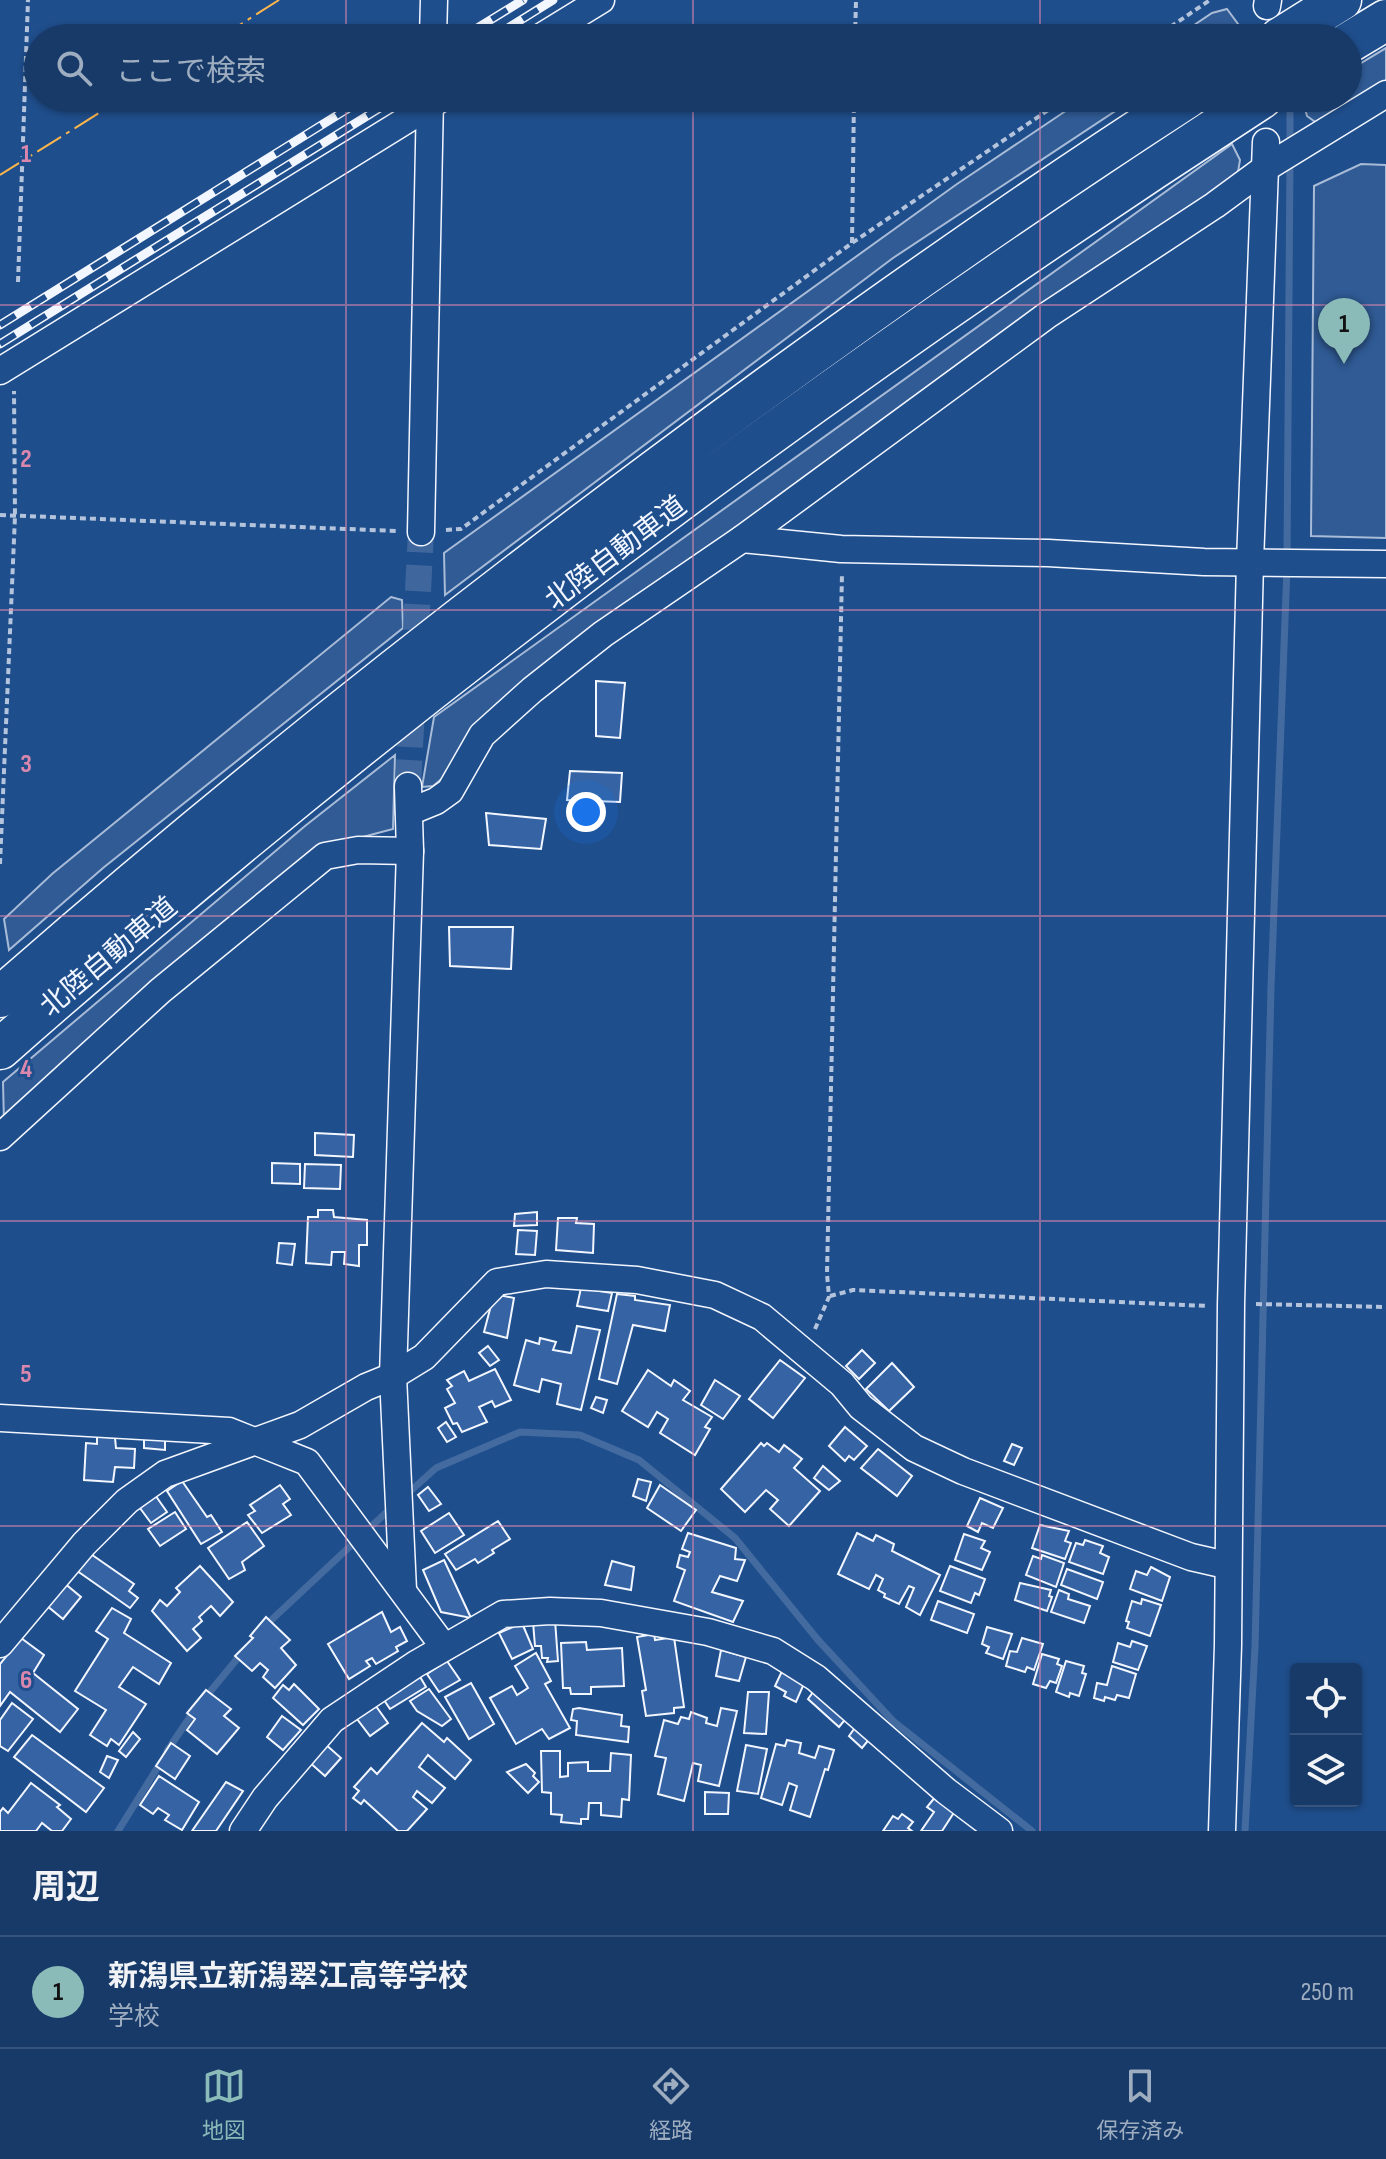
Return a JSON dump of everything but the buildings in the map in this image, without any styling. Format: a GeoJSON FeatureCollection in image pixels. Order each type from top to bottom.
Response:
{"type":"FeatureCollection","features":[{"type":"Feature","properties":{"kind":"highway"},"geometry":{"type":"LineString","coordinates":[[1272,15],[1341,0]]}},
{"type":"Feature","properties":{"kind":"highway"},"geometry":{"type":"LineString","coordinates":[[1362,35],[1386,20]]}},
{"type":"Feature","properties":{"kind":"highway","name":"北陸自動車道"},"geometry":{"type":"LineString","coordinates":[[0,997],[196,830],[379,681],[580,526],[838,337],[1167,112]]}},
{"type":"Feature","properties":{"kind":"highway","name":"北陸自動車道"},"geometry":{"type":"LineString","coordinates":[[0,1049],[235,850],[605,558],[963,299],[1240,112]]}},
{"type":"Feature","properties":{"kind":"street"},"geometry":{"type":"LineString","coordinates":[[433,24],[434,0]]}},
{"type":"Feature","properties":{"kind":"street"},"geometry":{"type":"LineString","coordinates":[[562,24],[601,0]]}},
{"type":"Feature","properties":{"kind":"street"},"geometry":{"type":"LineString","coordinates":[[1362,109],[1386,94]]}},
{"type":"Feature","properties":{"kind":"street"},"geometry":{"type":"LineString","coordinates":[[7,366],[416,112]]}},
{"type":"Feature","properties":{"kind":"street"},"geometry":{"type":"LineString","coordinates":[[421,532],[434,112]]}},
{"type":"Feature","properties":{"kind":"street"},"geometry":{"type":"LineString","coordinates":[[403,1590],[393,1376],[410,851],[409,799],[436,801],[450,791],[482,735],[532,690],[603,634],[742,539],[1046,316],[1215,205],[1264,169],[1357,112]]}},
{"type":"Feature","properties":{"kind":"street"},"geometry":{"type":"LineString","coordinates":[[1222,1831],[1228,1645],[1226,1565],[1231,1305],[1250,562],[1266,142]]}},
{"type":"Feature","properties":{"kind":"street"},"geometry":{"type":"LineString","coordinates":[[742,539],[841,549],[1386,564]]}},
{"type":"Feature","properties":{"kind":"street"},"geometry":{"type":"LineString","coordinates":[[0,1137],[160,991],[325,856],[358,850],[410,851]]}},
{"type":"Feature","properties":{"kind":"street"},"geometry":{"type":"LineString","coordinates":[[0,1644],[84,1544],[127,1501],[165,1474],[300,1425],[424,1357],[497,1282],[546,1274],[637,1280],[715,1295],[762,1317],[842,1384],[861,1407],[914,1448],[963,1471],[1148,1541],[1191,1557],[1226,1565]]}},
{"type":"Feature","properties":{"kind":"street"},"geometry":{"type":"LineString","coordinates":[[0,1418],[229,1431],[307,1462],[444,1647]]}},
{"type":"Feature","properties":{"kind":"street"},"geometry":{"type":"LineString","coordinates":[[243,1831],[265,1798],[332,1720],[444,1647],[503,1614],[550,1611],[601,1613],[708,1632],[773,1651],[816,1678],[946,1791],[999,1831]]}},
{"type":"Feature","properties":{"kind":"path"},"geometry":{"type":"LineString","coordinates":[[27,24],[28,0]]}},
{"type":"Feature","properties":{"kind":"path"},"geometry":{"type":"LineString","coordinates":[[855,24],[856,0]]}},
{"type":"Feature","properties":{"kind":"path"},"geometry":{"type":"LineString","coordinates":[[1175,24],[1210,0]]}},
{"type":"Feature","properties":{"kind":"path"},"geometry":{"type":"LineString","coordinates":[[18,282],[24,112]]}},
{"type":"Feature","properties":{"kind":"path"},"geometry":{"type":"LineString","coordinates":[[852,243],[854,112]]}},
{"type":"Feature","properties":{"kind":"path"},"geometry":{"type":"LineString","coordinates":[[0,515],[421,532],[461,529],[852,243],[1045,112]]}},
{"type":"Feature","properties":{"kind":"path"},"geometry":{"type":"LineString","coordinates":[[0,864],[15,516],[7,366]]}},
{"type":"Feature","properties":{"kind":"path"},"geometry":{"type":"LineString","coordinates":[[805,1353],[829,1297],[827,1258],[841,549]]}},
{"type":"Feature","properties":{"kind":"path"},"geometry":{"type":"LineString","coordinates":[[829,1297],[853,1290],[1183,1305],[1386,1307]]}},
{"type":"Feature","properties":{"kind":"shaded area"},"geometry":{"type":"Polygon","coordinates":[[[1227,9],[1238,24],[1196,24],[1212,13],[1227,9]]]}},
{"type":"Feature","properties":{"kind":"shaded area"},"geometry":{"type":"Polygon","coordinates":[[[1386,48],[1386,83],[1362,97],[1362,63],[1386,48]]]}},
{"type":"Feature","properties":{"kind":"shaded area"},"geometry":{"type":"Polygon","coordinates":[[[1064,112],[1114,112],[893,258],[445,595],[444,553],[957,184],[1064,112]]]}},
{"type":"Feature","properties":{"kind":"shaded area"},"geometry":{"type":"Polygon","coordinates":[[[1306,112],[1338,112],[1318,124],[1306,112]]]}},
{"type":"Feature","properties":{"kind":"shaded area"},"geometry":{"type":"Polygon","coordinates":[[[1232,144],[1240,160],[1237,178],[743,526],[433,786],[422,787],[434,717],[1232,144]]]}},
{"type":"Feature","properties":{"kind":"shaded area"},"geometry":{"type":"Polygon","coordinates":[[[1361,164],[1386,165],[1386,538],[1311,536],[1314,186],[1361,164]]]}},
{"type":"Feature","properties":{"kind":"shaded area"},"geometry":{"type":"Polygon","coordinates":[[[391,597],[402,600],[403,628],[103,868],[9,950],[4,919],[52,874],[391,597]]]}},
{"type":"Feature","properties":{"kind":"shaded area"},"geometry":{"type":"Polygon","coordinates":[[[395,755],[393,829],[359,838],[4,1123],[3,1082],[305,826],[395,755]]]}},
{"type":"Feature","properties":{"kind":"waterway"},"geometry":{"type":"LineString","coordinates":[[1290,112],[1290,144]]}},
{"type":"Feature","properties":{"kind":"waterway"},"geometry":{"type":"LineString","coordinates":[[1287,556],[1290,160]]}},
{"type":"Feature","properties":{"kind":"waterway"},"geometry":{"type":"LineString","coordinates":[[1245,1831],[1255,1647],[1271,987],[1287,568]]}},
{"type":"Feature","properties":{"kind":"waterway"},"geometry":{"type":"LineString","coordinates":[[406,1495],[436,1468],[520,1432],[580,1435],[639,1460],[735,1538],[818,1640],[893,1721],[1032,1831]]}},
{"type":"Feature","properties":{"kind":"waterway"},"geometry":{"type":"LineString","coordinates":[[266,1625],[391,1508]]}},
{"type":"Feature","properties":{"kind":"waterway"},"geometry":{"type":"LineString","coordinates":[[204,1699],[242,1653]]}},
{"type":"Feature","properties":{"kind":"waterway"},"geometry":{"type":"LineString","coordinates":[[167,1751],[196,1708]]}},
{"type":"Feature","properties":{"kind":"waterway"},"geometry":{"type":"LineString","coordinates":[[118,1831],[161,1762]]}},
{"type":"Feature","properties":{"kind":"tunnel"},"geometry":{"type":"LineString","coordinates":[[408,786],[421,532]]}},
{"type":"Feature","properties":{"kind":"railway"},"geometry":{"type":"LineString","coordinates":[[484,24],[523,0]]}},
{"type":"Feature","properties":{"kind":"railway"},"geometry":{"type":"LineString","coordinates":[[514,24],[553,0]]}},
{"type":"Feature","properties":{"kind":"railway"},"geometry":{"type":"LineString","coordinates":[[0,325],[342,112]]}},
{"type":"Feature","properties":{"kind":"railway"},"geometry":{"type":"LineString","coordinates":[[0,344],[373,112]]}},
{"type":"Feature","properties":{"kind":"power"},"geometry":{"type":"LineString","coordinates":[[241,24],[279,0]]}},
{"type":"Feature","properties":{"kind":"power"},"geometry":{"type":"LineString","coordinates":[[0,175],[101,112]]}},
{"type":"Feature","properties":{"kind":"place","name":"新潟県立新潟翠江高等学校"},"geometry":{"type":"Point","coordinates":[1344,364]}}]}
